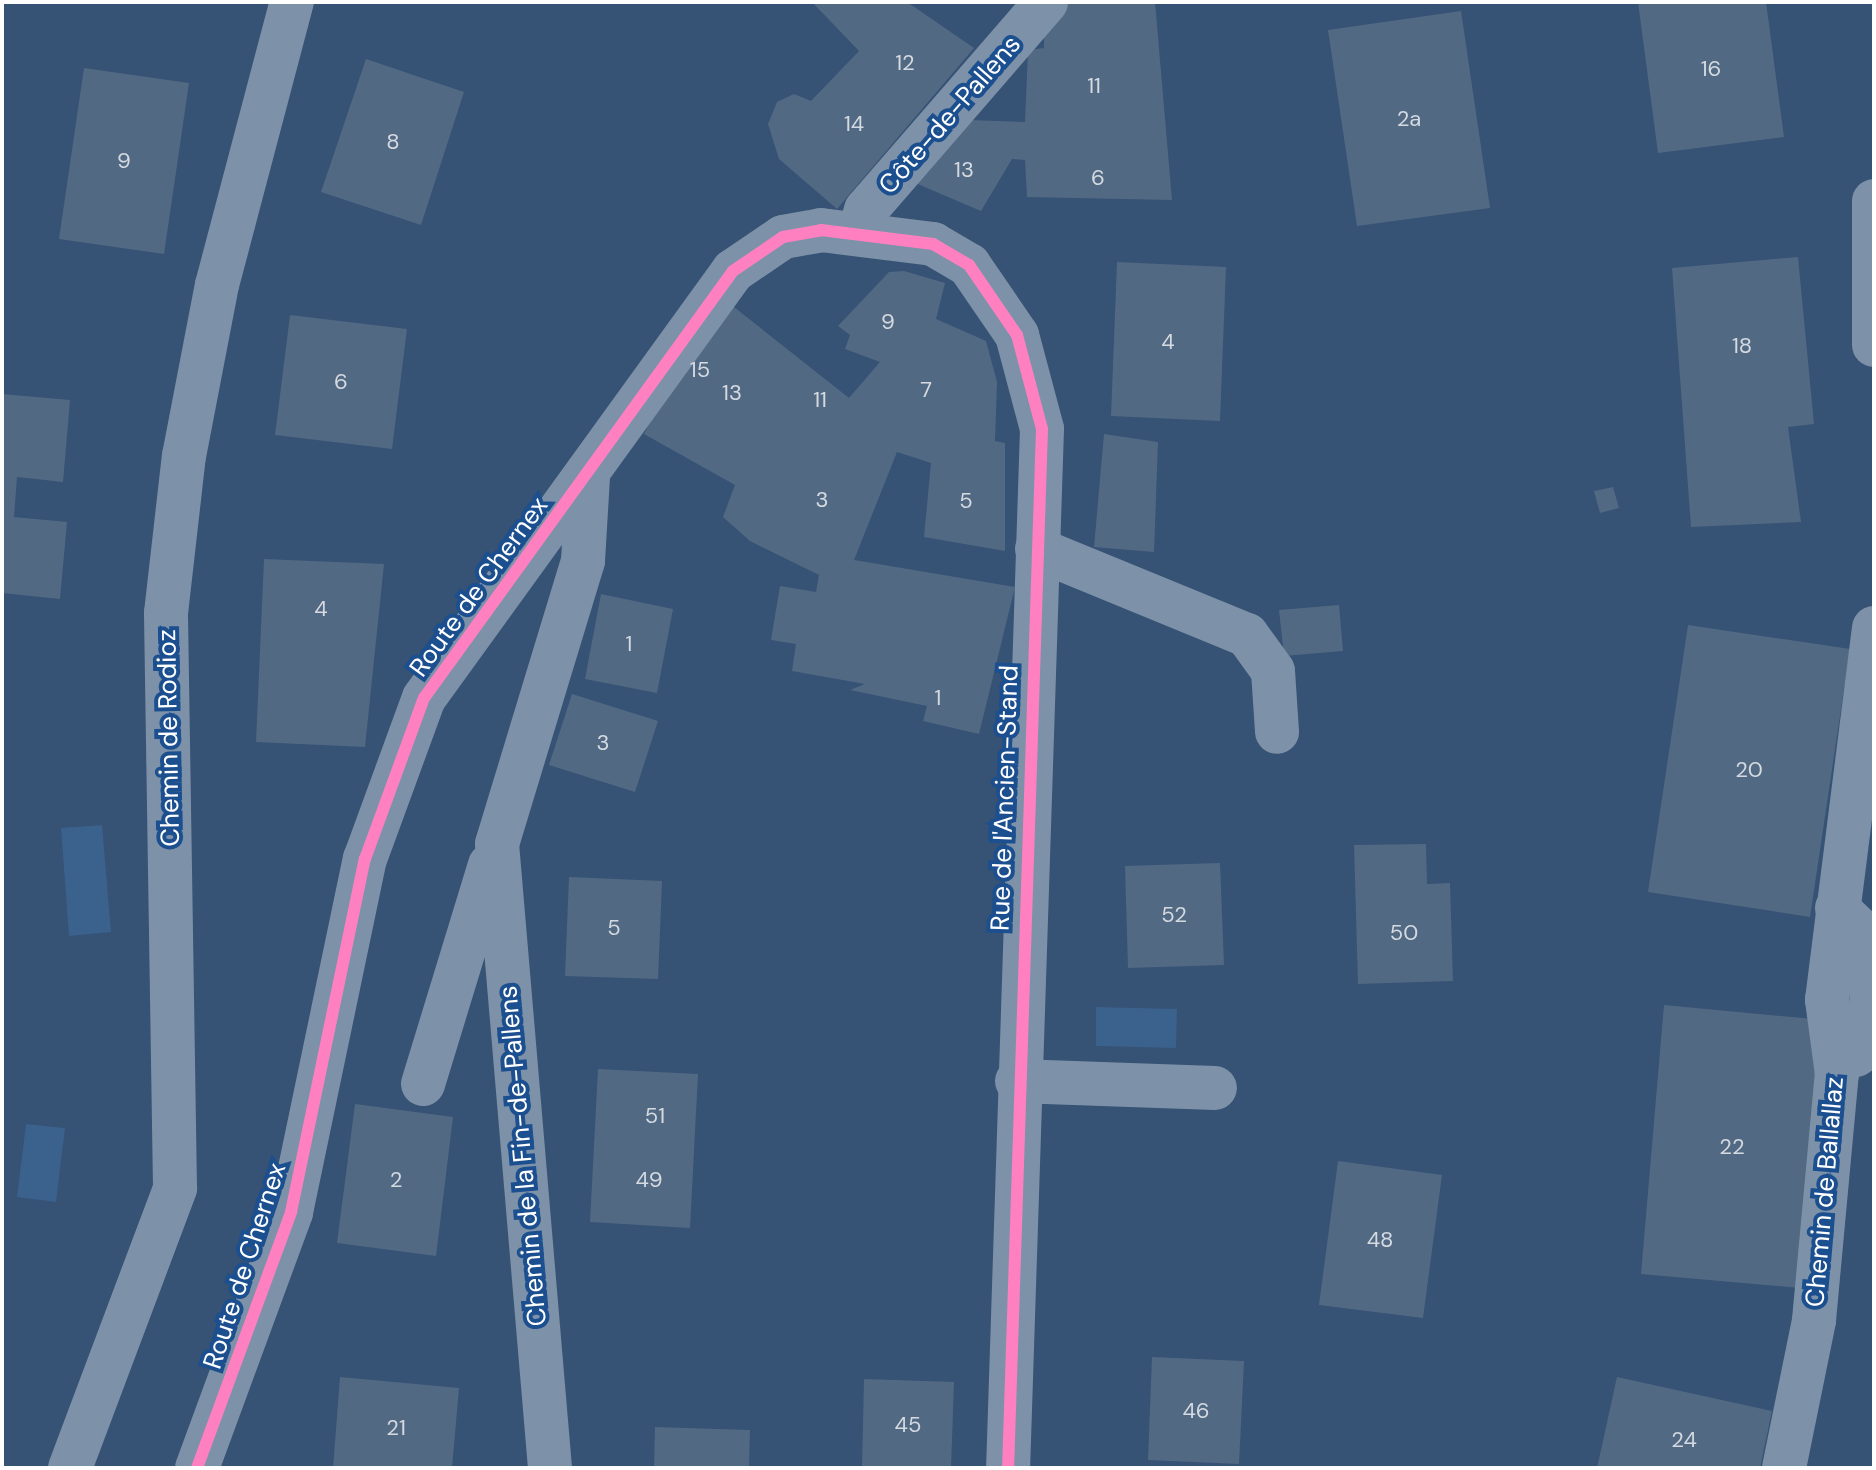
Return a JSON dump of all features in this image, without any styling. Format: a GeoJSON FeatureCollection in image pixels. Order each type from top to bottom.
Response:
{"type":"FeatureCollection","features":[{"type":"Feature","properties":{"kind":"street","name":"Chemin de Rodioz"},"geometry":{"type":"LineString","coordinates":[[70,1468],[175,1188],[166,613],[184,456],[217,285],[292,2]]}},
{"type":"Feature","properties":{"kind":"street","name":"Côte-de-Pallens"},"geometry":{"type":"LineString","coordinates":[[860,230],[866,210],[1046,2]]}},
{"type":"Feature","properties":{"kind":"street"},"geometry":{"type":"LineString","coordinates":[[1874,201],[1874,345]]}},
{"type":"Feature","properties":{"kind":"street","name":"Route de Chernex"},"geometry":{"type":"LineString","coordinates":[[197,1468],[291,1212],[365,859],[424,698],[588,477],[681,335],[733,271],[783,237],[860,230]]}},
{"type":"Feature","properties":{"kind":"street","name":"Rue de l'Ancien-Stand"},"geometry":{"type":"LineString","coordinates":[[860,230],[933,244],[969,265],[1017,335],[1042,429],[1017,1081],[1008,1468]]}},
{"type":"Feature","properties":{"kind":"street","name":"Chemin de la Fin-de-Pallens"},"geometry":{"type":"LineString","coordinates":[[423,1084],[583,561],[588,477]]}},
{"type":"Feature","properties":{"kind":"street"},"geometry":{"type":"LineString","coordinates":[[1037,549],[1247,635],[1273,671],[1277,732]]}},
{"type":"Feature","properties":{"kind":"street","name":"Chemin de Ballallaz"},"geometry":{"type":"LineString","coordinates":[[1784,1468],[1814,1320],[1837,1074],[1827,1000],[1874,628]]}},
{"type":"Feature","properties":{"kind":"street","name":"Chemin de la Fin-de-Pallens"},"geometry":{"type":"LineString","coordinates":[[497,844],[550,1468]]}},
{"type":"Feature","properties":{"kind":"street"},"geometry":{"type":"LineString","coordinates":[[1837,908],[1865,935],[1873,977],[1868,1046],[1856,1055]]}},
{"type":"Feature","properties":{"kind":"street"},"geometry":{"type":"LineString","coordinates":[[1017,1081],[1215,1088]]}},
{"type":"Feature","properties":{"kind":"water"},"geometry":{"type":"Polygon","coordinates":[[[102,825],[111,932],[69,936],[61,828],[102,825]]]}},
{"type":"Feature","properties":{"kind":"water"},"geometry":{"type":"Polygon","coordinates":[[[1096,1007],[1177,1009],[1176,1048],[1096,1046],[1096,1007]]]}},
{"type":"Feature","properties":{"kind":"water"},"geometry":{"type":"Polygon","coordinates":[[[26,1124],[65,1128],[56,1202],[17,1197],[26,1124]]]}},
{"type":"Feature","properties":{"kind":"building"},"geometry":{"type":"Polygon","coordinates":[[[812,2],[907,2],[974,48],[837,209],[779,159],[768,124],[777,102],[794,94],[811,101],[859,51],[812,2]]]}},
{"type":"Feature","properties":{"kind":"building"},"geometry":{"type":"Polygon","coordinates":[[[1069,2],[1155,2],[1172,200],[1027,197],[1025,160],[1012,159],[981,211],[913,182],[969,120],[1025,122],[1028,50],[1044,48],[1044,34],[1069,2]]]}},
{"type":"Feature","properties":{"kind":"building"},"geometry":{"type":"Polygon","coordinates":[[[1638,2],[1766,2],[1784,137],[1658,153],[1638,2]]]}},
{"type":"Feature","properties":{"kind":"building"},"geometry":{"type":"Polygon","coordinates":[[[1461,11],[1490,208],[1357,226],[1328,30],[1461,11]]]}},
{"type":"Feature","properties":{"kind":"building"},"geometry":{"type":"Polygon","coordinates":[[[366,59],[464,92],[421,225],[321,192],[366,59]]]}},
{"type":"Feature","properties":{"kind":"building"},"geometry":{"type":"Polygon","coordinates":[[[84,68],[189,83],[164,254],[59,239],[84,68]]]}},
{"type":"Feature","properties":{"kind":"building"},"geometry":{"type":"Polygon","coordinates":[[[1798,257],[1814,424],[1788,427],[1801,522],[1691,527],[1672,268],[1798,257]]]}},
{"type":"Feature","properties":{"kind":"building"},"geometry":{"type":"Polygon","coordinates":[[[1117,262],[1226,267],[1220,421],[1111,416],[1117,262]]]}},
{"type":"Feature","properties":{"kind":"building"},"geometry":{"type":"Polygon","coordinates":[[[904,271],[945,283],[936,319],[986,341],[997,382],[995,441],[1005,443],[1005,551],[924,537],[931,463],[897,452],[854,560],[1015,587],[979,734],[923,721],[927,706],[850,690],[865,684],[792,671],[796,644],[771,640],[780,586],[816,592],[819,575],[750,541],[723,517],[735,485],[644,434],[679,363],[729,303],[849,398],[880,362],[845,349],[850,335],[838,326],[889,272],[904,271]]]}},
{"type":"Feature","properties":{"kind":"building"},"geometry":{"type":"Polygon","coordinates":[[[290,315],[407,329],[392,449],[275,435],[290,315]]]}},
{"type":"Feature","properties":{"kind":"building"},"geometry":{"type":"Polygon","coordinates":[[[2,394],[70,400],[63,482],[17,477],[14,517],[67,522],[60,599],[2,593],[2,394]]]}},
{"type":"Feature","properties":{"kind":"building"},"geometry":{"type":"Polygon","coordinates":[[[1104,434],[1158,442],[1154,552],[1094,547],[1104,434]]]}},
{"type":"Feature","properties":{"kind":"building"},"geometry":{"type":"Polygon","coordinates":[[[1613,487],[1619,508],[1600,513],[1594,491],[1613,487]]]}},
{"type":"Feature","properties":{"kind":"building"},"geometry":{"type":"Polygon","coordinates":[[[264,559],[384,564],[365,747],[256,742],[264,559]]]}},
{"type":"Feature","properties":{"kind":"building"},"geometry":{"type":"Polygon","coordinates":[[[601,594],[673,609],[657,693],[585,679],[601,594]]]}},
{"type":"Feature","properties":{"kind":"building"},"geometry":{"type":"Polygon","coordinates":[[[1339,605],[1343,651],[1284,656],[1279,610],[1339,605]]]}},
{"type":"Feature","properties":{"kind":"building"},"geometry":{"type":"Polygon","coordinates":[[[1688,625],[1850,649],[1810,917],[1648,892],[1688,625]]]}},
{"type":"Feature","properties":{"kind":"building"},"geometry":{"type":"Polygon","coordinates":[[[572,694],[658,721],[635,792],[549,765],[572,694]]]}},
{"type":"Feature","properties":{"kind":"building"},"geometry":{"type":"Polygon","coordinates":[[[1426,844],[1427,884],[1450,883],[1453,981],[1358,984],[1354,845],[1426,844]]]}},
{"type":"Feature","properties":{"kind":"building"},"geometry":{"type":"Polygon","coordinates":[[[1220,863],[1224,965],[1128,968],[1125,866],[1220,863]]]}},
{"type":"Feature","properties":{"kind":"building"},"geometry":{"type":"Polygon","coordinates":[[[569,877],[662,881],[658,979],[565,976],[569,877]]]}},
{"type":"Feature","properties":{"kind":"building"},"geometry":{"type":"Polygon","coordinates":[[[1664,1005],[1824,1020],[1800,1288],[1641,1274],[1664,1005]]]}},
{"type":"Feature","properties":{"kind":"building"},"geometry":{"type":"Polygon","coordinates":[[[598,1069],[698,1074],[690,1228],[590,1222],[598,1069]]]}},
{"type":"Feature","properties":{"kind":"building"},"geometry":{"type":"Polygon","coordinates":[[[355,1104],[453,1117],[436,1256],[337,1243],[355,1104]]]}},
{"type":"Feature","properties":{"kind":"building"},"geometry":{"type":"Polygon","coordinates":[[[1338,1161],[1442,1175],[1423,1318],[1319,1305],[1338,1161]]]}},
{"type":"Feature","properties":{"kind":"building"},"geometry":{"type":"Polygon","coordinates":[[[1152,1357],[1244,1361],[1239,1464],[1148,1460],[1152,1357]]]}},
{"type":"Feature","properties":{"kind":"building"},"geometry":{"type":"Polygon","coordinates":[[[340,1377],[459,1388],[452,1468],[333,1468],[340,1377]]]}},
{"type":"Feature","properties":{"kind":"building"},"geometry":{"type":"Polygon","coordinates":[[[1617,1377],[1772,1411],[1760,1468],[1597,1468],[1617,1377]]]}},
{"type":"Feature","properties":{"kind":"building"},"geometry":{"type":"Polygon","coordinates":[[[864,1379],[954,1382],[951,1468],[862,1468],[864,1379]]]}},
{"type":"Feature","properties":{"kind":"building"},"geometry":{"type":"Polygon","coordinates":[[[655,1427],[750,1430],[749,1468],[654,1468],[655,1427]]]}},
{"type":"Feature","properties":{"kind":"cycle path"},"geometry":{"type":"LineString","coordinates":[[197,1468],[291,1212],[365,859],[424,698],[733,271],[783,237],[821,230],[933,244],[969,265],[1017,335],[1042,429],[1008,1468]]}}]}
